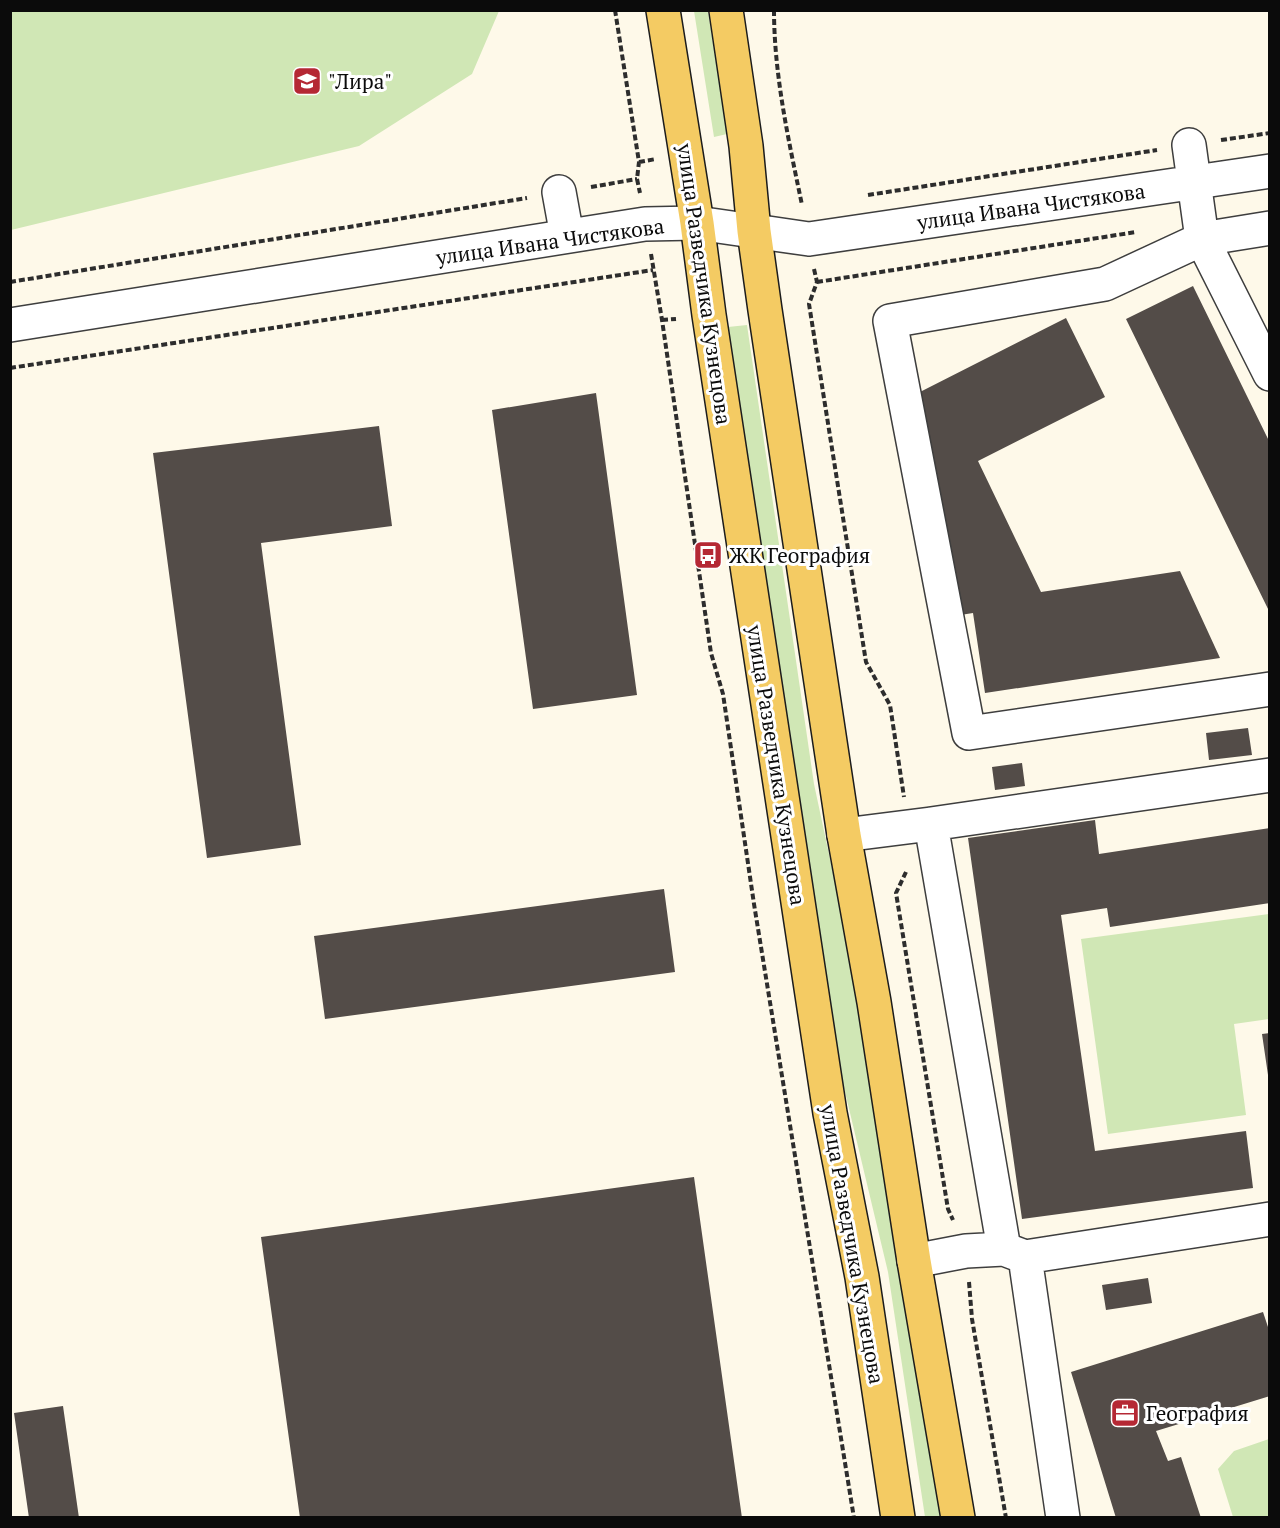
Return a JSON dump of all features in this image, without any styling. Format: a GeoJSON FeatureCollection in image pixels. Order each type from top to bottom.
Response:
{"type":"FeatureCollection","features":[{"type":"Feature","properties":{"kind":"main road","name":"улица Разведчика Кузнецова"},"geometry":{"type":"LineString","coordinates":[[663,10],[828,1101],[862,1277],[898,1518]]}},
{"type":"Feature","properties":{"kind":"main road"},"geometry":{"type":"LineString","coordinates":[[726,10],[746,146],[754,231],[844,835],[874,1002],[958,1518]]}},
{"type":"Feature","properties":{"kind":"street"},"geometry":{"type":"LineString","coordinates":[[1189,145],[1202,239],[1269,374]]}},
{"type":"Feature","properties":{"kind":"street","name":"улица Ивана Чистякова"},"geometry":{"type":"LineString","coordinates":[[10,325],[645,224],[697,223],[809,239],[1269,171]]}},
{"type":"Feature","properties":{"kind":"street"},"geometry":{"type":"LineString","coordinates":[[559,192],[567,236]]}},
{"type":"Feature","properties":{"kind":"street"},"geometry":{"type":"LineString","coordinates":[[1269,228],[1202,239],[1106,284],[890,321],[969,733],[1269,689]]}},
{"type":"Feature","properties":{"kind":"street"},"geometry":{"type":"LineString","coordinates":[[844,835],[1269,775]]}},
{"type":"Feature","properties":{"kind":"street"},"geometry":{"type":"LineString","coordinates":[[920,825],[1014,1253],[1063,1518]]}},
{"type":"Feature","properties":{"kind":"street"},"geometry":{"type":"LineString","coordinates":[[915,1261],[966,1251],[1014,1253],[1269,1219]]}},
{"type":"Feature","properties":{"kind":"path"},"geometry":{"type":"LineString","coordinates":[[615,10],[639,162],[638,179],[711,653],[723,694],[756,916],[854,1518]]}},
{"type":"Feature","properties":{"kind":"path"},"geometry":{"type":"LineString","coordinates":[[774,10],[774,38],[789,140],[817,282],[809,304],[866,662],[890,705],[920,825],[912,859],[897,893],[948,1209],[966,1251],[972,1318],[1006,1518]]}},
{"type":"Feature","properties":{"kind":"path"},"geometry":{"type":"LineString","coordinates":[[861,196],[1269,133]]}},
{"type":"Feature","properties":{"kind":"path"},"geometry":{"type":"LineString","coordinates":[[10,282],[638,179]]}},
{"type":"Feature","properties":{"kind":"path"},"geometry":{"type":"LineString","coordinates":[[802,205],[814,203]]}},
{"type":"Feature","properties":{"kind":"path"},"geometry":{"type":"LineString","coordinates":[[817,282],[1142,231]]}},
{"type":"Feature","properties":{"kind":"path"},"geometry":{"type":"LineString","coordinates":[[10,368],[653,270]]}},
{"type":"Feature","properties":{"kind":"green space","name":"\"Лира\""},"geometry":{"type":"Polygon","coordinates":[[[11,10],[499,11],[472,74],[359,146],[11,230],[11,10]]]}},
{"type":"Feature","properties":{"kind":"green space"},"geometry":{"type":"Polygon","coordinates":[[[694,11],[708,11],[727,134],[714,137],[694,11]]]}},
{"type":"Feature","properties":{"kind":"green space"},"geometry":{"type":"Polygon","coordinates":[[[747,325],[814,784],[855,976],[942,1517],[925,1517],[888,1272],[840,1071],[728,327],[747,325]]]}},
{"type":"Feature","properties":{"kind":"green space"},"geometry":{"type":"Polygon","coordinates":[[[1269,914],[1269,1019],[1234,1024],[1246,1115],[1108,1134],[1081,939],[1269,914]]]}},
{"type":"Feature","properties":{"kind":"green space"},"geometry":{"type":"Polygon","coordinates":[[[1269,1439],[1269,1517],[1233,1517],[1218,1469],[1234,1451],[1269,1439]]]}},
{"type":"Feature","properties":{"kind":"building"},"geometry":{"type":"Polygon","coordinates":[[[1193,286],[1270,443],[1270,613],[1126,319],[1193,286]]]}},
{"type":"Feature","properties":{"kind":"building"},"geometry":{"type":"Polygon","coordinates":[[[1066,318],[1105,397],[978,461],[1041,592],[1180,571],[1220,658],[985,693],[973,613],[954,616],[918,393],[1066,318]]]}},
{"type":"Feature","properties":{"kind":"building"},"geometry":{"type":"Polygon","coordinates":[[[596,393],[637,695],[533,709],[492,410],[596,393]]]}},
{"type":"Feature","properties":{"kind":"building"},"geometry":{"type":"Polygon","coordinates":[[[379,426],[392,526],[261,543],[301,845],[207,858],[153,453],[379,426]]]}},
{"type":"Feature","properties":{"kind":"building"},"geometry":{"type":"Polygon","coordinates":[[[1248,728],[1252,755],[1209,760],[1206,733],[1248,728]]]}},
{"type":"Feature","properties":{"kind":"building"},"geometry":{"type":"Polygon","coordinates":[[[1022,763],[1025,786],[995,790],[992,767],[1022,763]]]}},
{"type":"Feature","properties":{"kind":"building"},"geometry":{"type":"Polygon","coordinates":[[[1095,820],[1099,854],[1270,828],[1270,903],[1110,927],[1107,908],[1061,915],[1095,1151],[1246,1131],[1253,1188],[1022,1219],[968,838],[1095,820]]]}},
{"type":"Feature","properties":{"kind":"building"},"geometry":{"type":"Polygon","coordinates":[[[664,889],[675,972],[325,1019],[314,936],[664,889]]]}},
{"type":"Feature","properties":{"kind":"building"},"geometry":{"type":"Polygon","coordinates":[[[1270,1033],[1270,1075],[1268,1075],[1262,1034],[1270,1033]]]}},
{"type":"Feature","properties":{"kind":"building"},"geometry":{"type":"Polygon","coordinates":[[[694,1177],[742,1518],[300,1518],[261,1237],[694,1177]]]}},
{"type":"Feature","properties":{"kind":"building"},"geometry":{"type":"Polygon","coordinates":[[[1148,1278],[1152,1303],[1106,1310],[1102,1285],[1148,1278]]]}},
{"type":"Feature","properties":{"kind":"building"},"geometry":{"type":"Polygon","coordinates":[[[1263,1312],[1270,1333],[1270,1396],[1156,1431],[1168,1461],[1181,1457],[1201,1518],[1116,1518],[1071,1372],[1263,1312]]]}},
{"type":"Feature","properties":{"kind":"building"},"geometry":{"type":"Polygon","coordinates":[[[63,1406],[79,1518],[29,1518],[14,1413],[63,1406]]]}},
{"type":"Feature","properties":{"kind":"place","name":"\"Лира\""},"geometry":{"type":"Point","coordinates":[307,81]}},
{"type":"Feature","properties":{"kind":"place","name":"ЖК География"},"geometry":{"type":"Point","coordinates":[708,555]}},
{"type":"Feature","properties":{"kind":"place","name":"География"},"geometry":{"type":"Point","coordinates":[1125,1413]}}]}
